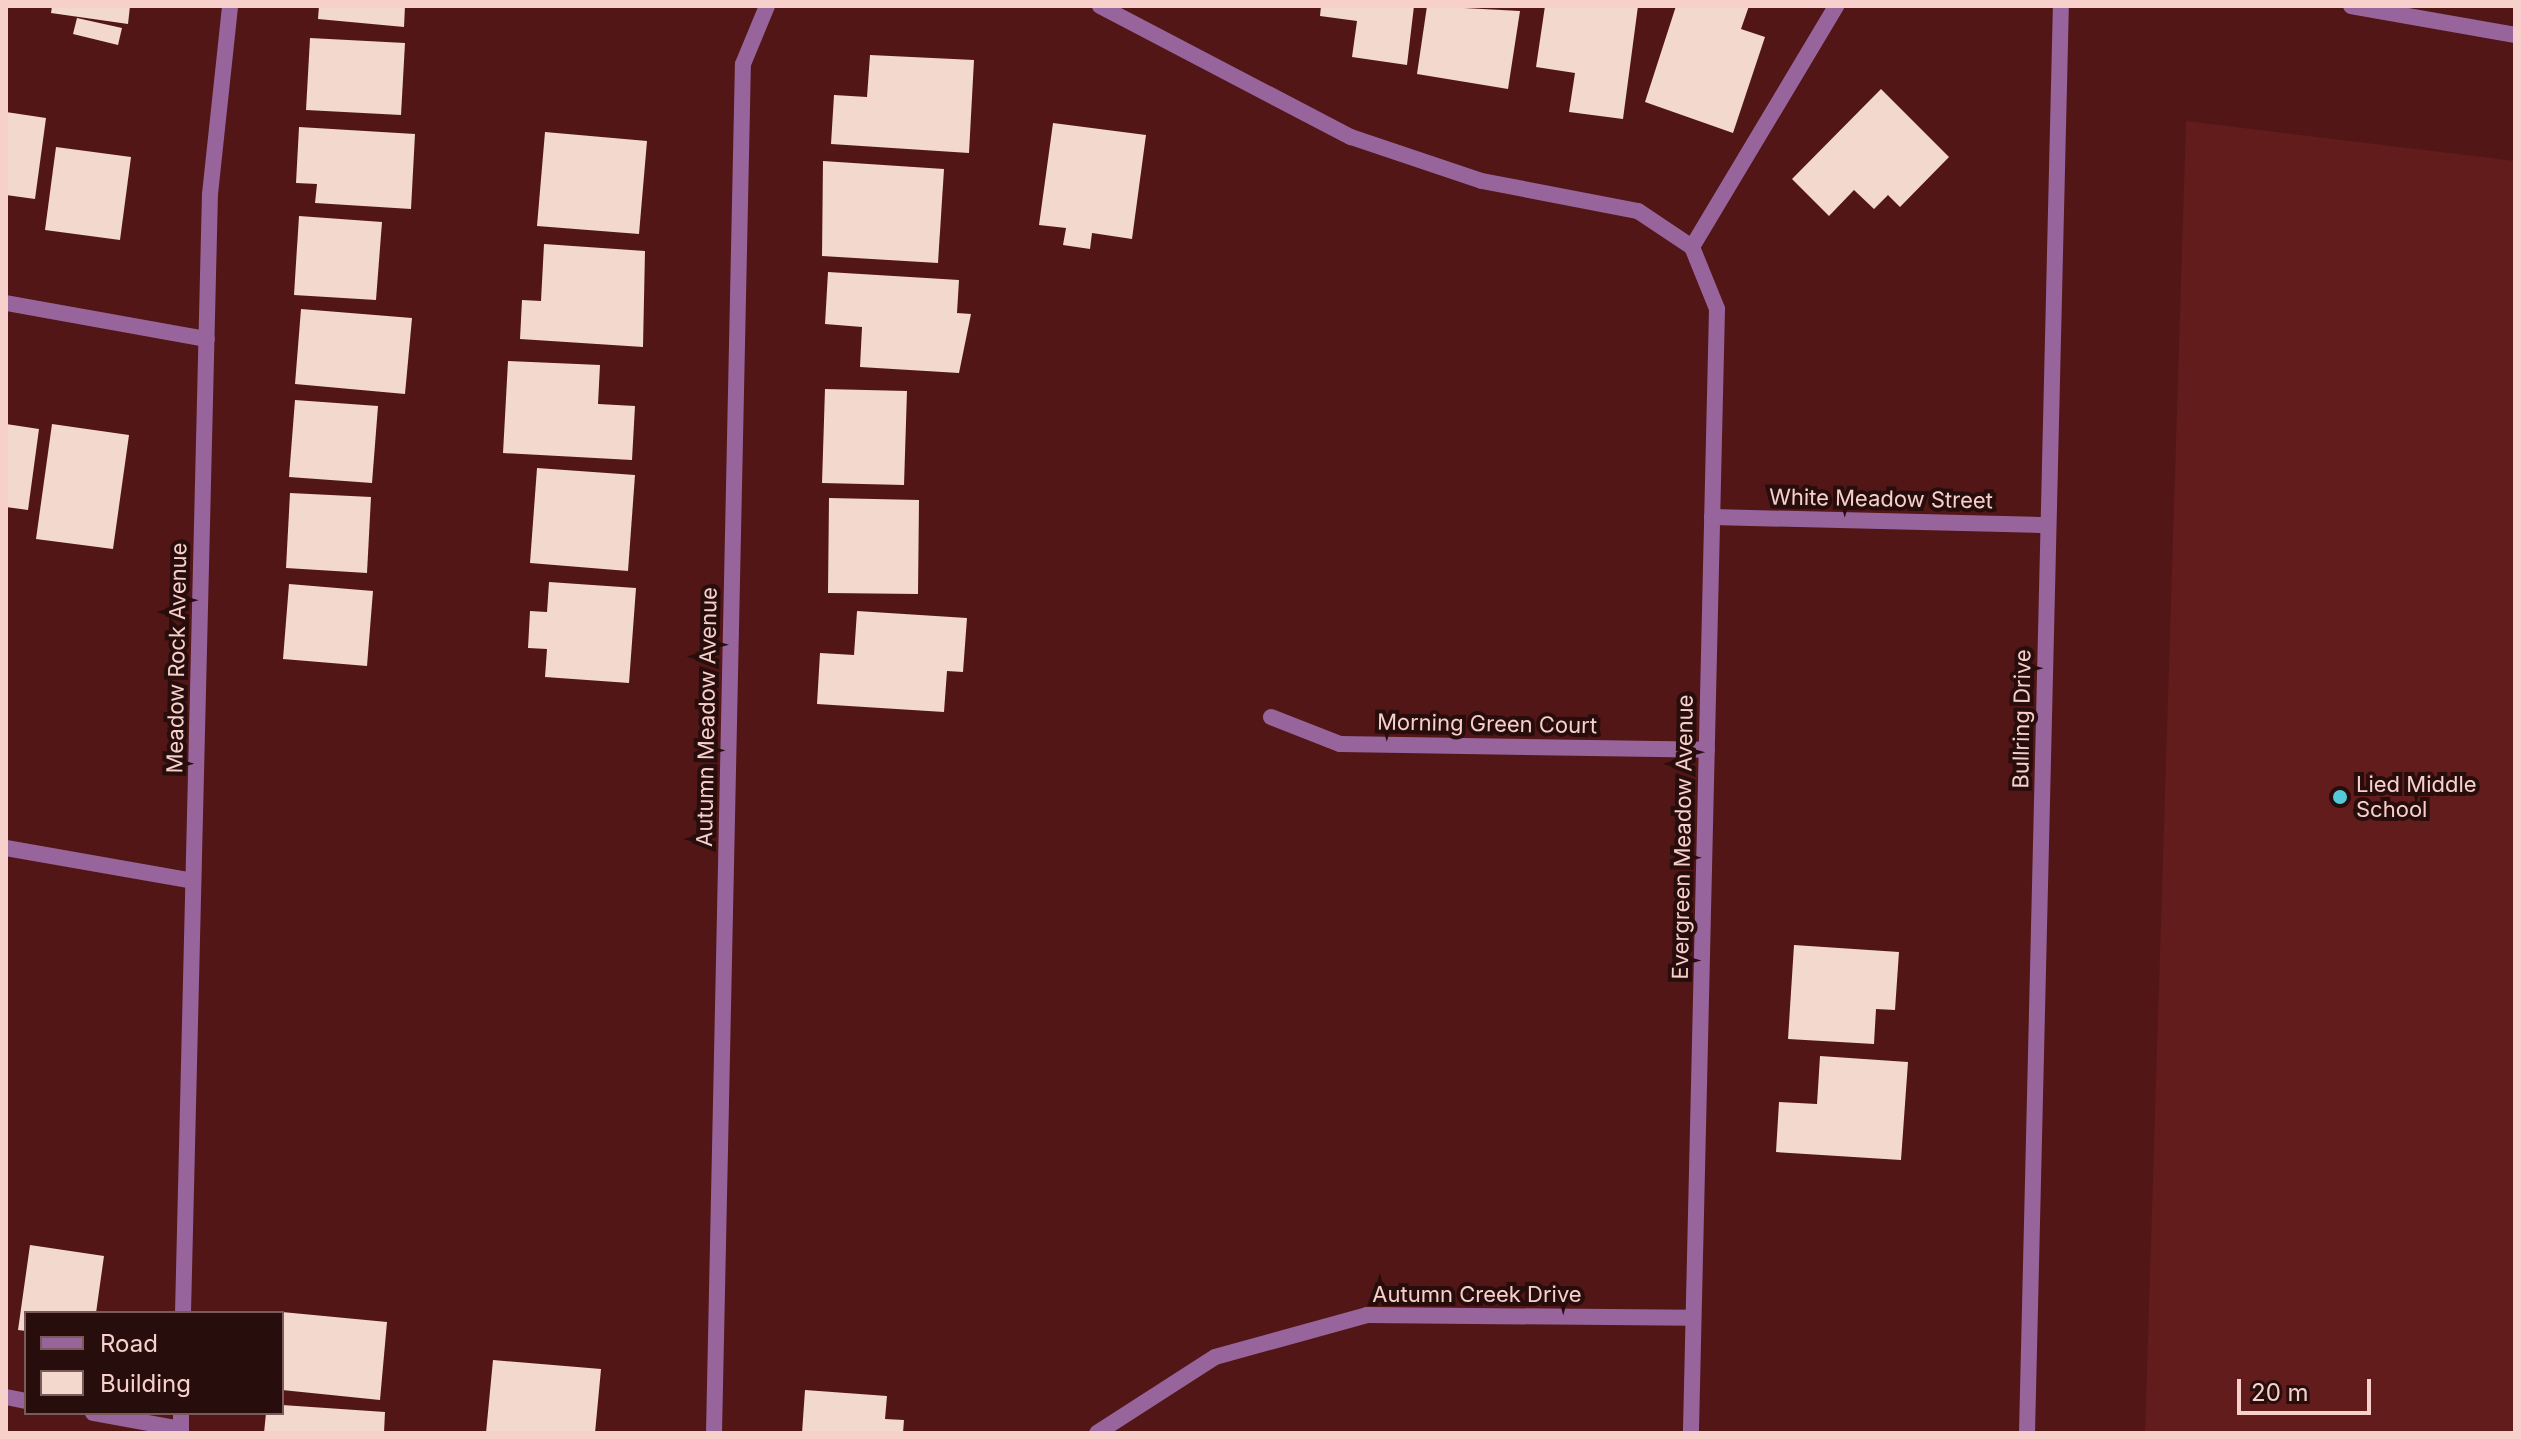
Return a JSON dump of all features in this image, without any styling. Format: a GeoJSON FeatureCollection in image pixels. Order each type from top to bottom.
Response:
{"type":"FeatureCollection","features":[{"type":"Feature","properties":{"kind":"street","name":"Meadow Rock Avenue"},"geometry":{"type":"LineString","coordinates":[[183,1311],[210,194],[230,6]]}},
{"type":"Feature","properties":{"kind":"street","name":"Autumn Meadow Avenue"},"geometry":{"type":"LineString","coordinates":[[714,1433],[743,64],[767,6]]}},
{"type":"Feature","properties":{"kind":"street"},"geometry":{"type":"LineString","coordinates":[[1100,6],[1351,137],[1482,181],[1638,211],[1692,247],[1836,6]]}},
{"type":"Feature","properties":{"kind":"street","name":"Bullring Drive"},"geometry":{"type":"LineString","coordinates":[[2027,1433],[2061,6]]}},
{"type":"Feature","properties":{"kind":"street"},"geometry":{"type":"LineString","coordinates":[[2351,6],[2515,35]]}},
{"type":"Feature","properties":{"kind":"street","name":"Evergreen Meadow Avenue"},"geometry":{"type":"LineString","coordinates":[[1691,1433],[1717,309],[1692,247]]}},
{"type":"Feature","properties":{"kind":"street"},"geometry":{"type":"LineString","coordinates":[[6,303],[207,339]]}},
{"type":"Feature","properties":{"kind":"street","name":"White Meadow Street"},"geometry":{"type":"LineString","coordinates":[[1712,517],[2048,525]]}},
{"type":"Feature","properties":{"kind":"street","name":"Morning Green Court"},"geometry":{"type":"LineString","coordinates":[[1271,717],[1340,744],[1707,750]]}},
{"type":"Feature","properties":{"kind":"street"},"geometry":{"type":"LineString","coordinates":[[6,848],[193,881]]}},
{"type":"Feature","properties":{"kind":"street","name":"Autumn Creek Drive"},"geometry":{"type":"LineString","coordinates":[[1097,1433],[1215,1357],[1367,1315],[1693,1318]]}},
{"type":"Feature","properties":{"kind":"street"},"geometry":{"type":"LineString","coordinates":[[108,1415],[181,1425]]}},
{"type":"Feature","properties":{"kind":"shaded area","name":"Lied Middle School"},"geometry":{"type":"Polygon","coordinates":[[[2186,121],[2515,161],[2515,1433],[2145,1433],[2186,121]]]}},
{"type":"Feature","properties":{"kind":"building"},"geometry":{"type":"Polygon","coordinates":[[[52,6],[130,6],[128,24],[51,13],[52,6]]]}},
{"type":"Feature","properties":{"kind":"building"},"geometry":{"type":"Polygon","coordinates":[[[319,6],[405,6],[404,27],[318,19],[319,6]]]}},
{"type":"Feature","properties":{"kind":"building"},"geometry":{"type":"Polygon","coordinates":[[[1321,6],[1414,6],[1407,65],[1352,57],[1357,21],[1320,16],[1321,6]]]}},
{"type":"Feature","properties":{"kind":"building"},"geometry":{"type":"Polygon","coordinates":[[[1427,6],[1520,11],[1508,89],[1417,74],[1427,6]]]}},
{"type":"Feature","properties":{"kind":"building"},"geometry":{"type":"Polygon","coordinates":[[[1545,6],[1638,6],[1623,119],[1569,112],[1575,73],[1536,67],[1545,6]]]}},
{"type":"Feature","properties":{"kind":"building"},"geometry":{"type":"Polygon","coordinates":[[[1676,6],[1749,6],[1741,29],[1765,37],[1733,133],[1645,102],[1676,6]]]}},
{"type":"Feature","properties":{"kind":"building"},"geometry":{"type":"Polygon","coordinates":[[[77,18],[122,28],[118,45],[73,34],[77,18]]]}},
{"type":"Feature","properties":{"kind":"building"},"geometry":{"type":"Polygon","coordinates":[[[310,38],[405,43],[401,115],[306,110],[310,38]]]}},
{"type":"Feature","properties":{"kind":"building"},"geometry":{"type":"Polygon","coordinates":[[[870,55],[974,60],[969,153],[831,144],[834,95],[867,97],[870,55]]]}},
{"type":"Feature","properties":{"kind":"building"},"geometry":{"type":"Polygon","coordinates":[[[1881,89],[1949,157],[1900,207],[1888,195],[1874,209],[1854,190],[1829,216],[1792,179],[1881,89]]]}},
{"type":"Feature","properties":{"kind":"building"},"geometry":{"type":"Polygon","coordinates":[[[6,112],[46,118],[35,199],[6,195],[6,112]]]}},
{"type":"Feature","properties":{"kind":"building"},"geometry":{"type":"Polygon","coordinates":[[[1053,123],[1146,135],[1132,239],[1092,233],[1090,249],[1063,245],[1066,228],[1039,225],[1053,123]]]}},
{"type":"Feature","properties":{"kind":"building"},"geometry":{"type":"Polygon","coordinates":[[[299,127],[415,134],[411,209],[315,203],[317,184],[296,183],[299,127]]]}},
{"type":"Feature","properties":{"kind":"building"},"geometry":{"type":"Polygon","coordinates":[[[545,132],[647,141],[639,234],[537,226],[545,132]]]}},
{"type":"Feature","properties":{"kind":"building"},"geometry":{"type":"Polygon","coordinates":[[[56,147],[131,157],[120,240],[45,230],[56,147]]]}},
{"type":"Feature","properties":{"kind":"building"},"geometry":{"type":"Polygon","coordinates":[[[823,161],[944,169],[938,263],[822,256],[823,161]]]}},
{"type":"Feature","properties":{"kind":"building"},"geometry":{"type":"Polygon","coordinates":[[[299,216],[382,222],[376,300],[294,295],[299,216]]]}},
{"type":"Feature","properties":{"kind":"building"},"geometry":{"type":"Polygon","coordinates":[[[544,244],[645,251],[643,347],[520,339],[522,300],[541,301],[544,244]]]}},
{"type":"Feature","properties":{"kind":"building"},"geometry":{"type":"Polygon","coordinates":[[[828,272],[959,280],[957,313],[971,314],[959,373],[860,367],[862,327],[825,324],[828,272]]]}},
{"type":"Feature","properties":{"kind":"building"},"geometry":{"type":"Polygon","coordinates":[[[301,309],[412,318],[405,394],[295,384],[301,309]]]}},
{"type":"Feature","properties":{"kind":"building"},"geometry":{"type":"Polygon","coordinates":[[[508,361],[600,365],[598,404],[635,406],[632,460],[503,453],[508,361]]]}},
{"type":"Feature","properties":{"kind":"building"},"geometry":{"type":"Polygon","coordinates":[[[825,389],[907,391],[904,485],[822,483],[825,389]]]}},
{"type":"Feature","properties":{"kind":"building"},"geometry":{"type":"Polygon","coordinates":[[[295,400],[378,406],[372,483],[289,477],[295,400]]]}},
{"type":"Feature","properties":{"kind":"building"},"geometry":{"type":"Polygon","coordinates":[[[6,424],[39,429],[28,510],[6,507],[6,424]]]}},
{"type":"Feature","properties":{"kind":"building"},"geometry":{"type":"Polygon","coordinates":[[[52,424],[129,435],[113,549],[36,539],[52,424]]]}},
{"type":"Feature","properties":{"kind":"building"},"geometry":{"type":"Polygon","coordinates":[[[537,468],[635,475],[628,571],[530,563],[537,468]]]}},
{"type":"Feature","properties":{"kind":"building"},"geometry":{"type":"Polygon","coordinates":[[[290,493],[371,497],[367,573],[286,568],[290,493]]]}},
{"type":"Feature","properties":{"kind":"building"},"geometry":{"type":"Polygon","coordinates":[[[829,498],[919,500],[918,594],[828,593],[829,498]]]}},
{"type":"Feature","properties":{"kind":"building"},"geometry":{"type":"Polygon","coordinates":[[[549,582],[636,588],[629,683],[545,677],[547,649],[528,648],[530,611],[547,612],[549,582]]]}},
{"type":"Feature","properties":{"kind":"building"},"geometry":{"type":"Polygon","coordinates":[[[289,584],[373,591],[367,666],[283,659],[289,584]]]}},
{"type":"Feature","properties":{"kind":"building"},"geometry":{"type":"Polygon","coordinates":[[[857,611],[967,618],[963,672],[947,671],[944,712],[817,704],[820,653],[854,655],[857,611]]]}},
{"type":"Feature","properties":{"kind":"building"},"geometry":{"type":"Polygon","coordinates":[[[1794,945],[1899,952],[1895,1010],[1876,1009],[1874,1044],[1788,1039],[1794,945]]]}},
{"type":"Feature","properties":{"kind":"building"},"geometry":{"type":"Polygon","coordinates":[[[1820,1056],[1908,1062],[1901,1160],[1776,1152],[1779,1102],[1817,1104],[1820,1056]]]}},
{"type":"Feature","properties":{"kind":"building"},"geometry":{"type":"Polygon","coordinates":[[[30,1245],[104,1256],[96,1311],[24,1311],[24,1331],[18,1330],[30,1245]]]}},
{"type":"Feature","properties":{"kind":"building"},"geometry":{"type":"Polygon","coordinates":[[[284,1312],[387,1322],[380,1400],[284,1390],[284,1312]]]}},
{"type":"Feature","properties":{"kind":"building"},"geometry":{"type":"Polygon","coordinates":[[[493,1360],[601,1369],[595,1433],[486,1433],[493,1360]]]}},
{"type":"Feature","properties":{"kind":"building"},"geometry":{"type":"Polygon","coordinates":[[[805,1390],[887,1396],[885,1419],[904,1420],[903,1433],[802,1433],[805,1390]]]}},
{"type":"Feature","properties":{"kind":"building"},"geometry":{"type":"Polygon","coordinates":[[[284,1405],[385,1412],[384,1433],[264,1433],[266,1415],[284,1415],[284,1405]]]}},
{"type":"Feature","properties":{"kind":"place","name":"Lied Middle School"},"geometry":{"type":"Point","coordinates":[2340,797]}}]}
